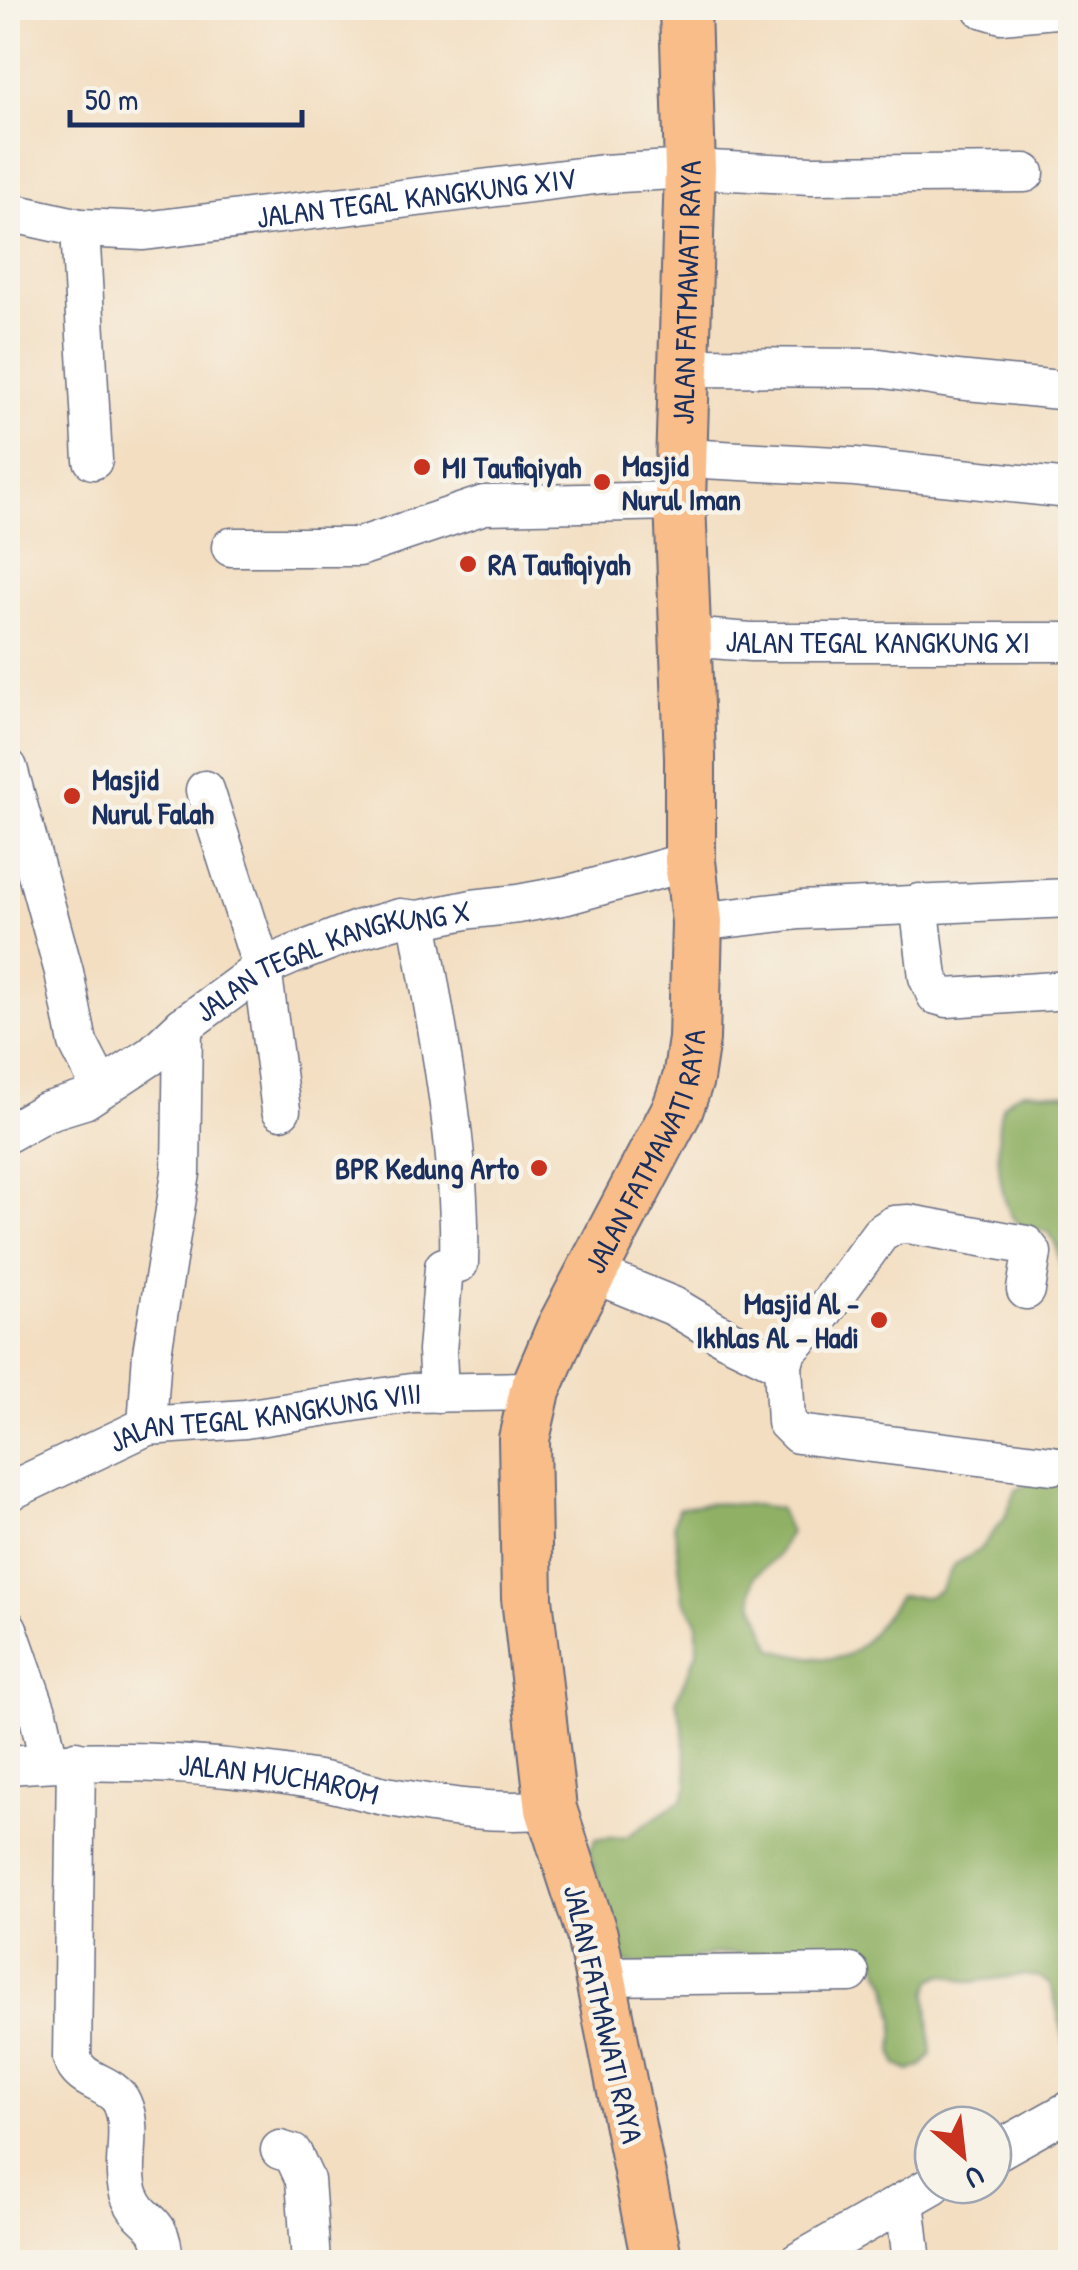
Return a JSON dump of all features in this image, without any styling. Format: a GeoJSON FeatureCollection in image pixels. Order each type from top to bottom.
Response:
{"type":"FeatureCollection","features":[{"type":"Feature","properties":{"kind":"main road","name":"JALAN FATMAWATI RAYA"},"geometry":{"type":"LineString","coordinates":[[657,2262],[592,1936],[551,1809],[524,1544],[524,1439],[534,1391],[560,1330],[666,1137],[688,1078],[694,1039],[697,922],[690,861],[682,479],[690,168],[685,8]]}},
{"type":"Feature","properties":{"kind":"street"},"geometry":{"type":"LineString","coordinates":[[982,8],[1002,14],[1066,8]]}},
{"type":"Feature","properties":{"kind":"street","name":"JALAN TEGAL KANGKUNG XIV"},"geometry":{"type":"LineString","coordinates":[[8,212],[80,228],[144,231],[603,174],[690,168],[810,175],[1024,174]]}},
{"type":"Feature","properties":{"kind":"street"},"geometry":{"type":"LineString","coordinates":[[80,228],[93,460]]}},
{"type":"Feature","properties":{"kind":"street"},"geometry":{"type":"LineString","coordinates":[[685,368],[879,368],[1070,391]]}},
{"type":"Feature","properties":{"kind":"street"},"geometry":{"type":"LineString","coordinates":[[230,547],[359,547],[484,505],[682,479],[873,468],[1070,489]]}},
{"type":"Feature","properties":{"kind":"street","name":"JALAN TEGAL KANGKUNG XI"},"geometry":{"type":"LineString","coordinates":[[686,638],[751,642],[1070,642]]}},
{"type":"Feature","properties":{"kind":"street"},"geometry":{"type":"LineString","coordinates":[[8,768],[64,972],[78,1043],[101,1088]]}},
{"type":"Feature","properties":{"kind":"street"},"geometry":{"type":"LineString","coordinates":[[205,790],[262,968],[282,1110]]}},
{"type":"Feature","properties":{"kind":"street","name":"JALAN TEGAL KANGKUNG X"},"geometry":{"type":"LineString","coordinates":[[8,1133],[45,1112],[84,1100],[151,1056],[183,1026],[262,968],[360,929],[400,918],[418,920],[566,895],[690,861]]}},
{"type":"Feature","properties":{"kind":"street"},"geometry":{"type":"LineString","coordinates":[[697,922],[919,902],[1070,898]]}},
{"type":"Feature","properties":{"kind":"street"},"geometry":{"type":"LineString","coordinates":[[919,902],[928,977],[936,995],[947,998],[1070,990]]}},
{"type":"Feature","properties":{"kind":"street"},"geometry":{"type":"LineString","coordinates":[[418,920],[438,1033],[460,1228],[459,1263],[444,1267],[438,1393]]}},
{"type":"Feature","properties":{"kind":"street"},"geometry":{"type":"LineString","coordinates":[[147,1426],[152,1353],[181,1173],[183,1026]]}},
{"type":"Feature","properties":{"kind":"street"},"geometry":{"type":"LineString","coordinates":[[8,1111],[45,1112]]}},
{"type":"Feature","properties":{"kind":"street"},"geometry":{"type":"LineString","coordinates":[[1026,1290],[1032,1253],[1026,1245],[910,1224],[894,1225],[880,1234],[818,1319],[787,1352],[783,1365],[786,1422],[798,1434],[1052,1465]]}},
{"type":"Feature","properties":{"kind":"street"},"geometry":{"type":"LineString","coordinates":[[592,1273],[673,1306],[783,1365]]}},
{"type":"Feature","properties":{"kind":"street","name":"JALAN TEGAL KANGKUNG VIII"},"geometry":{"type":"LineString","coordinates":[[8,1492],[147,1426],[245,1419],[411,1393],[534,1391]]}},
{"type":"Feature","properties":{"kind":"street"},"geometry":{"type":"LineString","coordinates":[[8,1629],[40,1718],[62,1761],[72,2058],[82,2075],[115,2094],[122,2104],[130,2196],[158,2226],[164,2262]]}},
{"type":"Feature","properties":{"kind":"street","name":"JALAN MUCHAROM"},"geometry":{"type":"LineString","coordinates":[[8,1766],[62,1761],[187,1763],[277,1774],[486,1810],[551,1809]]}},
{"type":"Feature","properties":{"kind":"street"},"geometry":{"type":"LineString","coordinates":[[599,1976],[850,1973]]}},
{"type":"Feature","properties":{"kind":"street"},"geometry":{"type":"LineString","coordinates":[[1013,2141],[1070,2110]]}},
{"type":"Feature","properties":{"kind":"street"},"geometry":{"type":"LineString","coordinates":[[280,2150],[293,2154],[305,2180],[311,2262]]}},
{"type":"Feature","properties":{"kind":"street"},"geometry":{"type":"LineString","coordinates":[[798,2262],[913,2196]]}},
{"type":"Feature","properties":{"kind":"street"},"geometry":{"type":"LineString","coordinates":[[912,2262],[918,2205]]}},
{"type":"Feature","properties":{"kind":"green space"},"geometry":{"type":"Polygon","coordinates":[[[1024,1091],[1070,1094],[1070,1278],[1063,1276],[1049,1232],[1019,1224],[1002,1188],[998,1153],[1001,1111],[1007,1101],[1024,1091]]]}},
{"type":"Feature","properties":{"kind":"green space"},"geometry":{"type":"Polygon","coordinates":[[[1070,1482],[1070,2063],[1051,1985],[1039,1977],[1023,1975],[971,1982],[944,1974],[932,1980],[927,1994],[932,2054],[923,2065],[910,2071],[897,2065],[893,2051],[895,2022],[888,1985],[875,1959],[863,1951],[805,1955],[718,1953],[667,1966],[624,1963],[589,1853],[595,1839],[626,1837],[682,1800],[688,1786],[683,1728],[676,1700],[697,1652],[697,1621],[683,1598],[674,1523],[678,1509],[713,1504],[779,1508],[790,1532],[776,1558],[755,1576],[754,1604],[773,1649],[836,1658],[860,1646],[899,1596],[927,1597],[940,1590],[954,1565],[978,1551],[1004,1519],[1016,1490],[1028,1483],[1070,1482]]]}},
{"type":"Feature","properties":{"kind":"place","name":"MI Taufiqiyah"},"geometry":{"type":"Point","coordinates":[422,467]}},
{"type":"Feature","properties":{"kind":"place","name":"Masjid Nurul Iman"},"geometry":{"type":"Point","coordinates":[602,482]}},
{"type":"Feature","properties":{"kind":"place","name":"RA Taufiqiyah"},"geometry":{"type":"Point","coordinates":[468,564]}},
{"type":"Feature","properties":{"kind":"place","name":"Masjid Nurul Falah"},"geometry":{"type":"Point","coordinates":[72,796]}},
{"type":"Feature","properties":{"kind":"place","name":"BPR Kedung Arto"},"geometry":{"type":"Point","coordinates":[539,1168]}},
{"type":"Feature","properties":{"kind":"place","name":"Masjid Al - Ikhlas Al - Hadi"},"geometry":{"type":"Point","coordinates":[879,1320]}}]}
